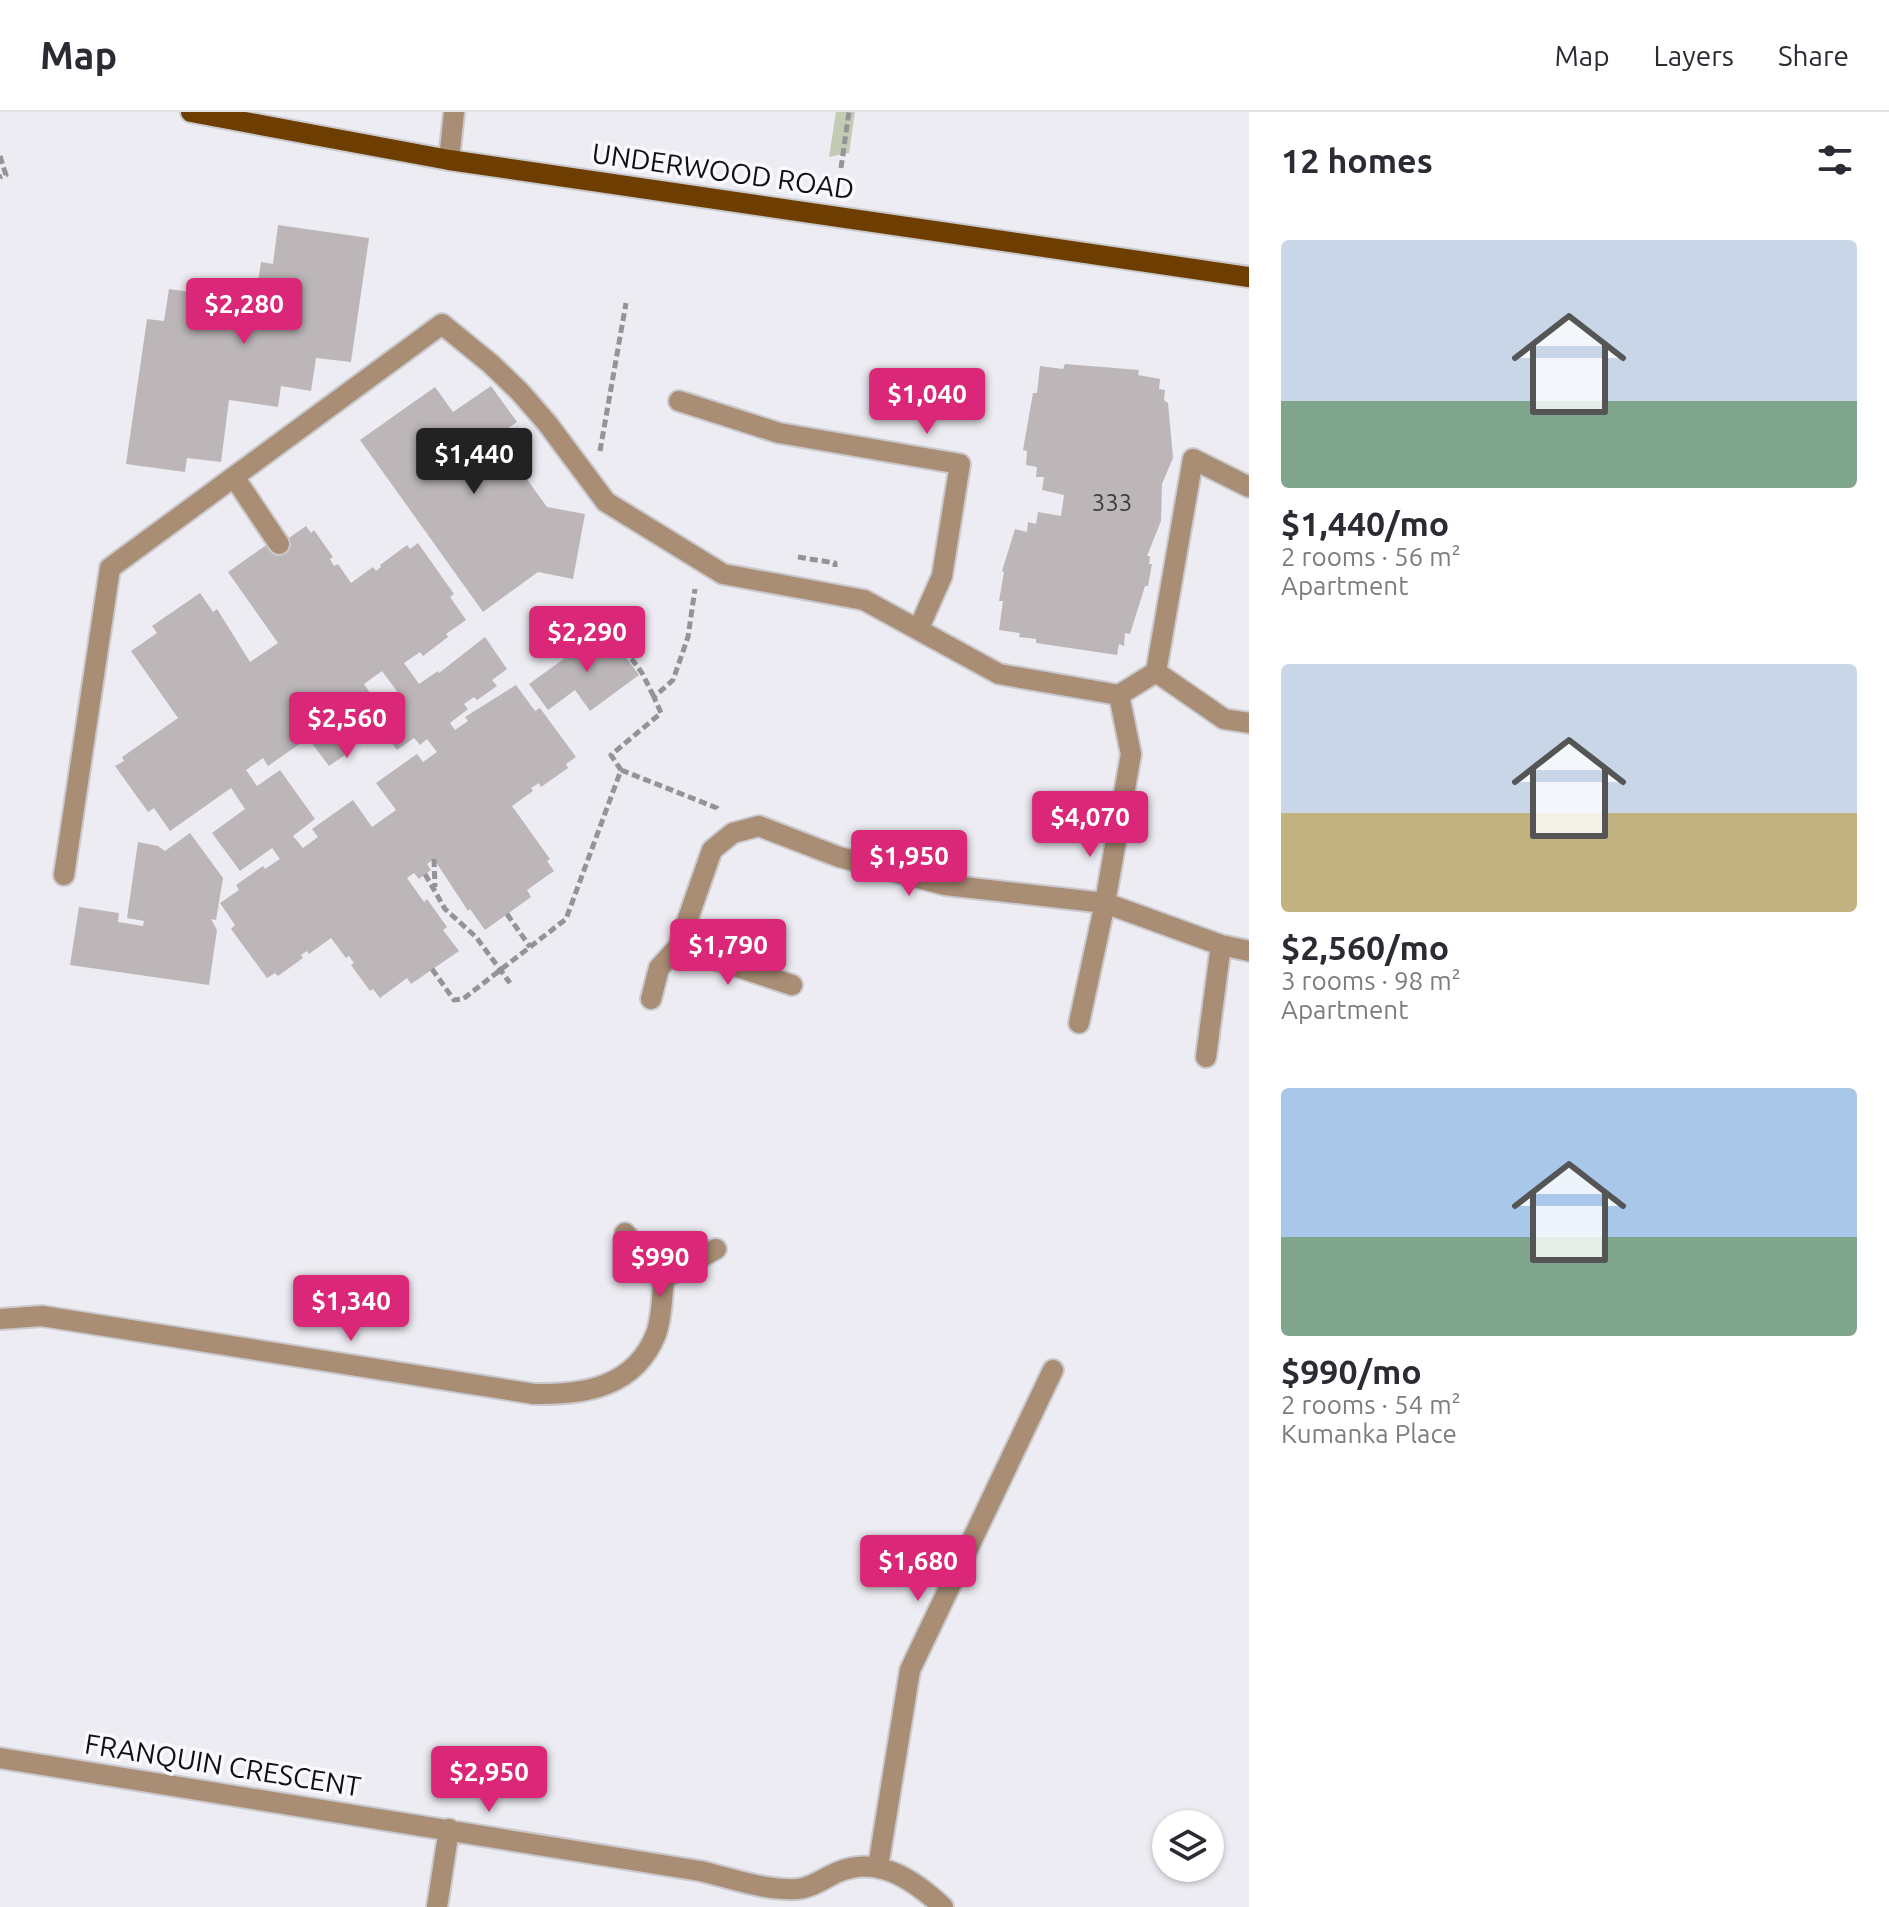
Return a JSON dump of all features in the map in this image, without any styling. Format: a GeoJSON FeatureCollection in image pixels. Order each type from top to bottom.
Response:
{"type":"FeatureCollection","features":[{"type":"Feature","properties":{"kind":"main road","name":"UNDERWOOD ROAD"},"geometry":{"type":"LineString","coordinates":[[191,112],[449,160],[1249,277]]}},
{"type":"Feature","properties":{"kind":"street"},"geometry":{"type":"LineString","coordinates":[[449,160],[454,112]]}},
{"type":"Feature","properties":{"kind":"street"},"geometry":{"type":"LineString","coordinates":[[64,875],[110,568],[442,324],[520,392],[606,502],[723,574],[864,600],[999,674],[1119,695],[1156,672],[1193,459],[1249,487]]}},
{"type":"Feature","properties":{"kind":"street"},"geometry":{"type":"LineString","coordinates":[[679,401],[779,433],[960,464],[942,576],[919,628]]}},
{"type":"Feature","properties":{"kind":"street"},"geometry":{"type":"LineString","coordinates":[[234,477],[279,544]]}},
{"type":"Feature","properties":{"kind":"street"},"geometry":{"type":"LineString","coordinates":[[1156,672],[1224,719],[1249,723]]}},
{"type":"Feature","properties":{"kind":"street"},"geometry":{"type":"LineString","coordinates":[[1079,1023],[1105,903],[1131,754],[1119,695]]}},
{"type":"Feature","properties":{"kind":"street"},"geometry":{"type":"LineString","coordinates":[[651,999],[659,968],[678,947],[712,850],[729,836],[759,826],[839,857],[945,885],[1105,903],[1221,945],[1249,951]]}},
{"type":"Feature","properties":{"kind":"street"},"geometry":{"type":"LineString","coordinates":[[1206,1057],[1221,945]]}},
{"type":"Feature","properties":{"kind":"street"},"geometry":{"type":"LineString","coordinates":[[678,947],[792,985]]}},
{"type":"Feature","properties":{"kind":"street"},"geometry":{"type":"LineString","coordinates":[[0,1319],[42,1316],[534,1394],[568,1395],[608,1386],[640,1361],[657,1333],[664,1278],[625,1233]]}},
{"type":"Feature","properties":{"kind":"street"},"geometry":{"type":"LineString","coordinates":[[664,1278],[716,1249]]}},
{"type":"Feature","properties":{"kind":"street"},"geometry":{"type":"LineString","coordinates":[[943,1907],[924,1889],[878,1867],[910,1670],[1053,1370]]}},
{"type":"Feature","properties":{"kind":"street","name":"FRANQUIN CRESCENT"},"geometry":{"type":"LineString","coordinates":[[0,1758],[700,1871],[777,1889],[801,1889],[840,1871],[867,1865],[878,1867]]}},
{"type":"Feature","properties":{"kind":"street"},"geometry":{"type":"LineString","coordinates":[[437,1907],[449,1829]]}},
{"type":"Feature","properties":{"kind":"path"},"geometry":{"type":"LineString","coordinates":[[841,168],[849,112]]}},
{"type":"Feature","properties":{"kind":"path"},"geometry":{"type":"LineString","coordinates":[[0,156],[6,175],[0,177]]}},
{"type":"Feature","properties":{"kind":"path"},"geometry":{"type":"LineString","coordinates":[[599,456],[626,303]]}},
{"type":"Feature","properties":{"kind":"path"},"geometry":{"type":"LineString","coordinates":[[481,466],[511,449],[537,449]]}},
{"type":"Feature","properties":{"kind":"path"},"geometry":{"type":"LineString","coordinates":[[654,697],[673,680],[688,637],[696,583]]}},
{"type":"Feature","properties":{"kind":"path"},"geometry":{"type":"LineString","coordinates":[[603,620],[642,673],[661,713],[611,755],[621,770],[717,808],[729,836]]}},
{"type":"Feature","properties":{"kind":"path"},"geometry":{"type":"LineString","coordinates":[[432,969],[454,1000],[463,999],[566,919],[621,770]]}},
{"type":"Feature","properties":{"kind":"path"},"geometry":{"type":"LineString","coordinates":[[434,859],[435,888]]}},
{"type":"Feature","properties":{"kind":"path"},"geometry":{"type":"LineString","coordinates":[[425,874],[445,909],[476,937],[510,983]]}},
{"type":"Feature","properties":{"kind":"path"},"geometry":{"type":"LineString","coordinates":[[507,914],[530,947]]}},
{"type":"Feature","properties":{"kind":"green space"},"geometry":{"type":"Polygon","coordinates":[[[836,112],[855,112],[849,153],[829,157],[836,112]]]}},
{"type":"Feature","properties":{"kind":"building"},"geometry":{"type":"Polygon","coordinates":[[[278,225],[369,238],[351,362],[316,358],[311,391],[281,386],[278,407],[229,400],[221,462],[187,458],[185,472],[126,464],[147,319],[164,321],[169,289],[255,301],[261,262],[273,264],[278,225]]]}},
{"type":"Feature","properties":{"kind":"building"},"geometry":{"type":"Polygon","coordinates":[[[1065,364],[1139,370],[1138,375],[1160,379],[1159,389],[1165,390],[1164,400],[1168,403],[1173,458],[1162,484],[1161,521],[1147,556],[1150,556],[1149,564],[1152,564],[1148,586],[1145,586],[1130,634],[1125,633],[1124,646],[1119,644],[1117,655],[1036,643],[1036,639],[1019,637],[1020,633],[999,630],[1003,601],[999,601],[1002,571],[1015,529],[1027,532],[1028,522],[1036,524],[1038,512],[1061,516],[1064,495],[1042,490],[1044,477],[1036,477],[1037,467],[1026,465],[1027,451],[1023,450],[1033,393],[1037,393],[1040,366],[1063,369],[1065,364]]]}},
{"type":"Feature","properties":{"kind":"building"},"geometry":{"type":"Polygon","coordinates":[[[491,386],[517,422],[471,454],[483,471],[508,453],[547,507],[585,514],[573,579],[538,572],[483,612],[360,440],[435,387],[453,412],[491,386]]]}},
{"type":"Feature","properties":{"kind":"building"},"geometry":{"type":"Polygon","coordinates":[[[306,526],[311,533],[314,530],[333,557],[330,559],[334,566],[338,564],[351,583],[373,567],[376,571],[407,545],[410,549],[418,543],[454,594],[450,597],[466,620],[423,656],[420,652],[404,663],[419,684],[439,673],[485,637],[507,669],[492,680],[497,686],[477,700],[474,697],[464,704],[468,709],[450,723],[455,730],[468,721],[465,717],[516,685],[535,711],[540,708],[576,757],[566,764],[568,768],[541,787],[539,783],[531,788],[533,791],[512,806],[550,859],[547,861],[554,871],[527,890],[531,897],[485,930],[470,909],[468,911],[434,859],[427,864],[431,870],[419,879],[414,873],[407,878],[447,927],[443,930],[459,951],[411,984],[407,978],[380,998],[373,989],[370,991],[351,965],[354,963],[349,956],[346,958],[331,938],[309,954],[307,951],[301,955],[303,958],[278,976],[275,973],[267,978],[231,929],[235,925],[220,903],[239,890],[236,885],[263,866],[265,869],[280,859],[272,848],[240,871],[212,833],[245,809],[231,788],[170,831],[154,808],[148,812],[115,766],[124,761],[122,757],[178,718],[131,651],[157,633],[152,626],[200,593],[213,612],[217,609],[250,662],[278,643],[228,572],[272,541],[276,547],[306,526]],[[382,671],[364,684],[370,693],[329,722],[351,751],[329,766],[308,738],[268,766],[263,758],[246,770],[257,786],[280,770],[315,819],[293,836],[303,848],[318,837],[312,829],[353,800],[372,827],[396,810],[376,783],[417,754],[423,762],[437,752],[427,739],[420,745],[414,738],[397,750],[372,716],[399,694],[382,671]]]}},
{"type":"Feature","properties":{"kind":"building"},"geometry":{"type":"Polygon","coordinates":[[[605,629],[639,675],[590,711],[575,690],[548,710],[529,684],[605,629]]]}},
{"type":"Feature","properties":{"kind":"building"},"geometry":{"type":"Polygon","coordinates":[[[190,833],[223,878],[216,920],[211,919],[217,930],[209,985],[70,965],[79,907],[119,913],[118,922],[143,926],[144,921],[127,918],[138,842],[158,846],[165,851],[190,833]]]}}]}
